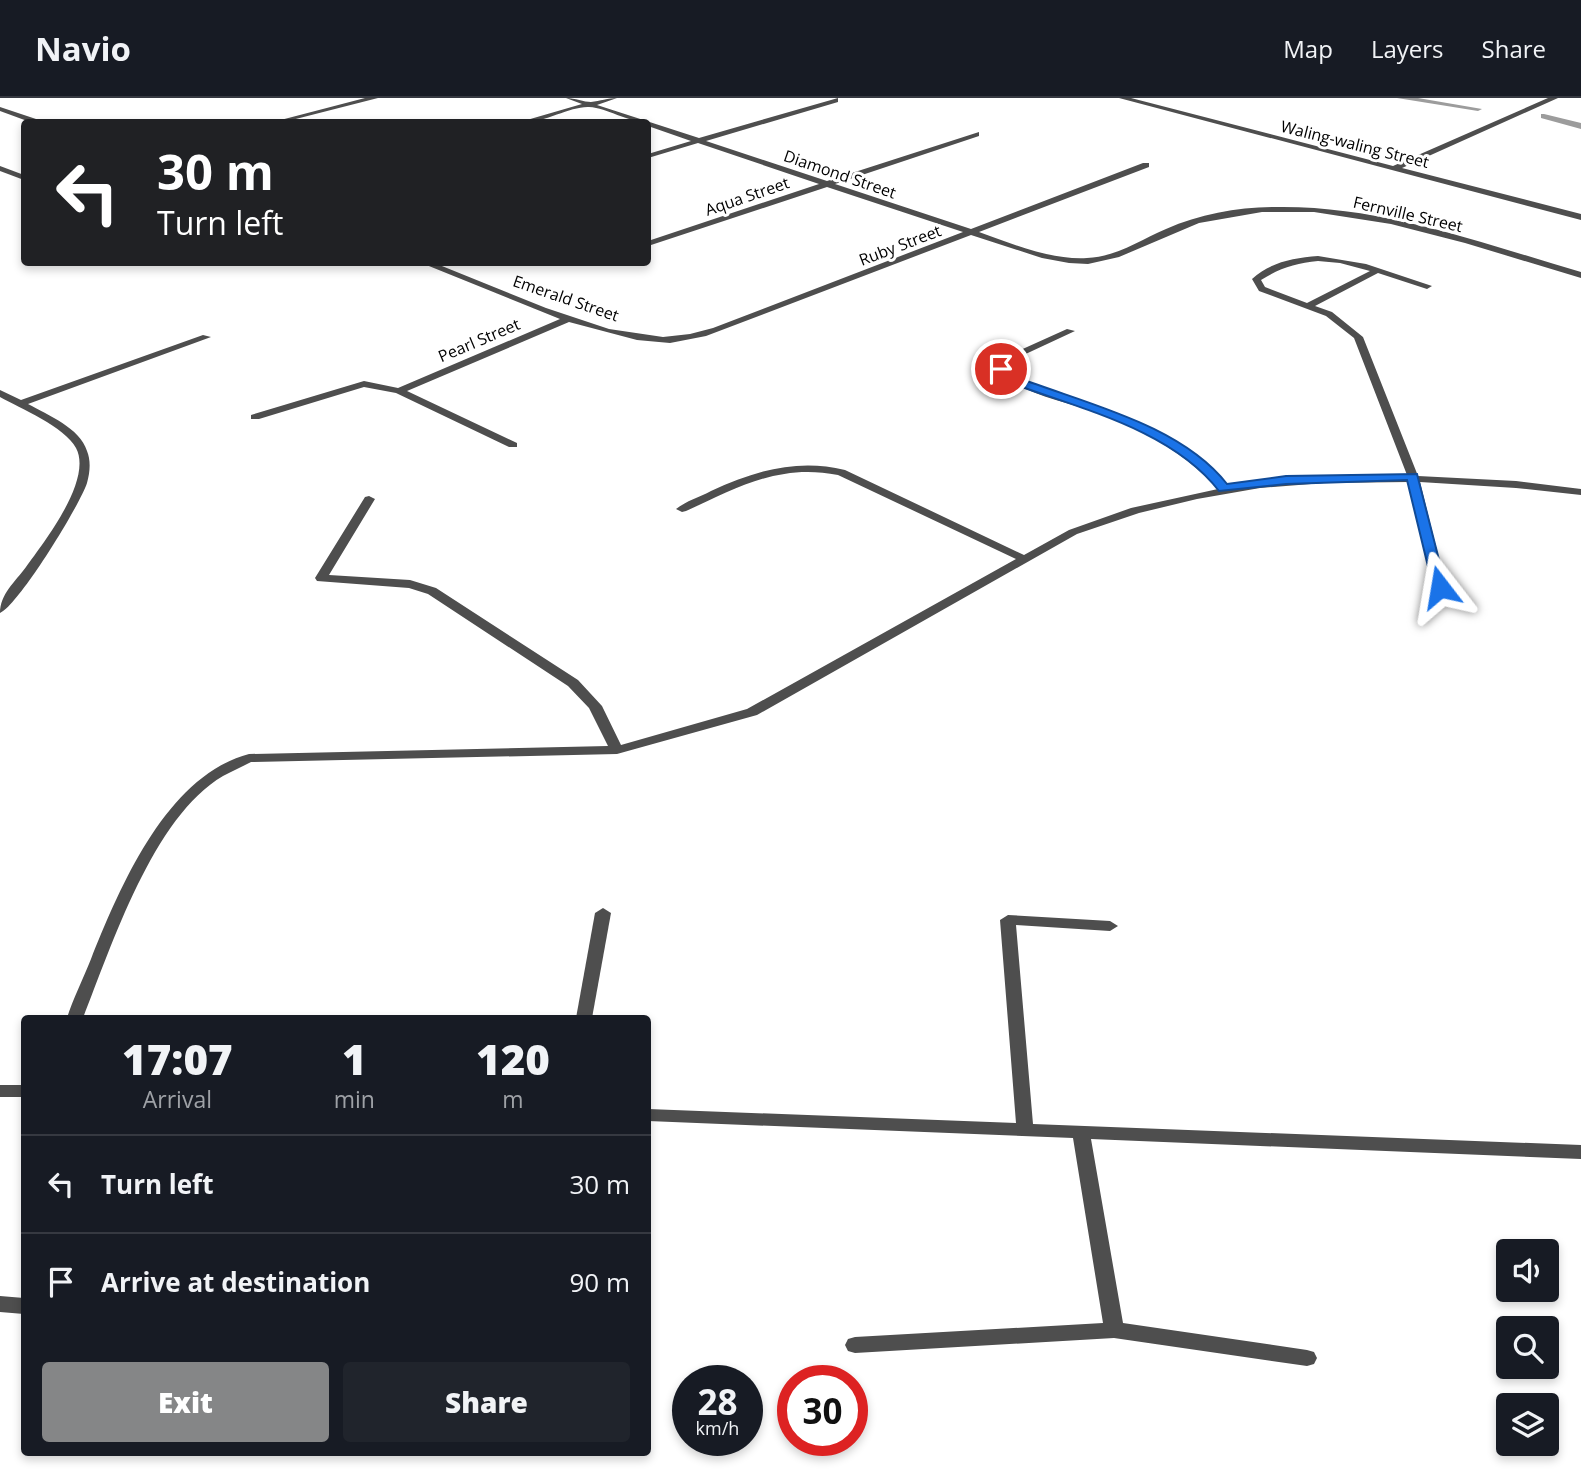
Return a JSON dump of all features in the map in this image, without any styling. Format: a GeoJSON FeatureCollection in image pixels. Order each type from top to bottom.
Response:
{"type":"FeatureCollection","features":[{"type":"Feature","properties":{"kind":"street"},"geometry":{"type":"LineString","coordinates":[[289,119],[373,98]]}},
{"type":"Feature","properties":{"kind":"street","name":"Diamond Street"},"geometry":{"type":"LineString","coordinates":[[570,98],[633,119]]}},
{"type":"Feature","properties":{"kind":"street"},"geometry":{"type":"LineString","coordinates":[[535,119],[613,98]]}},
{"type":"Feature","properties":{"kind":"street","name":"Waling-waling Street"},"geometry":{"type":"LineString","coordinates":[[1123,98],[1581,217]]}},
{"type":"Feature","properties":{"kind":"street"},"geometry":{"type":"LineString","coordinates":[[1395,168],[1554,98]]}},
{"type":"Feature","properties":{"kind":"street"},"geometry":{"type":"LineString","coordinates":[[651,155],[835,100]]}},
{"type":"Feature","properties":{"kind":"street"},"geometry":{"type":"LineString","coordinates":[[0,109],[28,119]]}},
{"type":"Feature","properties":{"kind":"street","name":"Diamond Street"},"geometry":{"type":"LineString","coordinates":[[651,125],[1024,250]]}},
{"type":"Feature","properties":{"kind":"street","name":"Aqua Street"},"geometry":{"type":"LineString","coordinates":[[651,243],[975,134]]}},
{"type":"Feature","properties":{"kind":"street","name":"Ruby Street"},"geometry":{"type":"LineString","coordinates":[[661,340],[716,330],[1146,165]]}},
{"type":"Feature","properties":{"kind":"street"},"geometry":{"type":"LineString","coordinates":[[0,168],[21,177]]}},
{"type":"Feature","properties":{"kind":"street","name":"Fernville Street"},"geometry":{"type":"LineString","coordinates":[[1024,250],[1060,259],[1098,260],[1212,216],[1291,209],[1383,219],[1581,275]]}},
{"type":"Feature","properties":{"kind":"street"},"geometry":{"type":"LineString","coordinates":[[1427,286],[1339,260],[1313,257],[1288,261],[1256,279],[1262,289],[1309,304],[1346,324],[1358,337],[1413,476],[1440,587]]}},
{"type":"Feature","properties":{"kind":"street","name":"Emerald Street"},"geometry":{"type":"LineString","coordinates":[[434,266],[571,318],[633,336],[661,340]]}},
{"type":"Feature","properties":{"kind":"street"},"geometry":{"type":"LineString","coordinates":[[1309,304],[1376,271]]}},
{"type":"Feature","properties":{"kind":"street","name":"Pearl Street"},"geometry":{"type":"LineString","coordinates":[[398,391],[571,318]]}},
{"type":"Feature","properties":{"kind":"street"},"geometry":{"type":"LineString","coordinates":[[1070,331],[1010,358],[1002,363],[1001,369],[1015,380],[1156,434],[1188,452],[1210,471],[1223,488]]}},
{"type":"Feature","properties":{"kind":"street"},"geometry":{"type":"LineString","coordinates":[[20,404],[206,337]]}},
{"type":"Feature","properties":{"kind":"street"},"geometry":{"type":"LineString","coordinates":[[254,417],[359,384],[398,391],[513,445]]}},
{"type":"Feature","properties":{"kind":"street"},"geometry":{"type":"LineString","coordinates":[[0,393],[69,435],[83,449],[86,471],[57,534],[0,610]]}},
{"type":"Feature","properties":{"kind":"street"},"geometry":{"type":"LineString","coordinates":[[682,509],[766,472],[803,465],[823,467],[841,472],[1022,558]]}},
{"type":"Feature","properties":{"kind":"street"},"geometry":{"type":"LineString","coordinates":[[76,1015],[158,833],[194,789],[236,762],[249,758],[617,750],[752,712],[1022,558],[1073,532],[1119,513],[1223,488],[1286,480],[1413,476],[1581,492]]}},
{"type":"Feature","properties":{"kind":"street"},"geometry":{"type":"LineString","coordinates":[[369,499],[321,578],[410,584],[432,591],[572,683],[595,706],[617,750]]}},
{"type":"Feature","properties":{"kind":"street"},"geometry":{"type":"LineString","coordinates":[[585,1015],[603,913]]}},
{"type":"Feature","properties":{"kind":"street"},"geometry":{"type":"LineString","coordinates":[[1025,1130],[1008,920],[1110,926]]}},
{"type":"Feature","properties":{"kind":"street"},"geometry":{"type":"LineString","coordinates":[[0,1091],[21,1091]]}},
{"type":"Feature","properties":{"kind":"street"},"geometry":{"type":"LineString","coordinates":[[651,1115],[1581,1152]]}},
{"type":"Feature","properties":{"kind":"street"},"geometry":{"type":"LineString","coordinates":[[1081,1133],[1114,1330]]}},
{"type":"Feature","properties":{"kind":"street"},"geometry":{"type":"LineString","coordinates":[[0,1304],[21,1306]]}},
{"type":"Feature","properties":{"kind":"street"},"geometry":{"type":"LineString","coordinates":[[855,1345],[1114,1330],[1307,1358]]}},
{"type":"Feature","properties":{"kind":"waterway"},"geometry":{"type":"LineString","coordinates":[[1401,98],[1478,109]]}},
{"type":"Feature","properties":{"kind":"waterway"},"geometry":{"type":"LineString","coordinates":[[1544,116],[1581,126]]}},
{"type":"Feature","properties":{"kind":"route"},"geometry":{"type":"LineString","coordinates":[[1001,369],[1015,380],[1156,434],[1188,452],[1210,471],[1223,488],[1286,480],[1413,476],[1440,587]]}}]}
